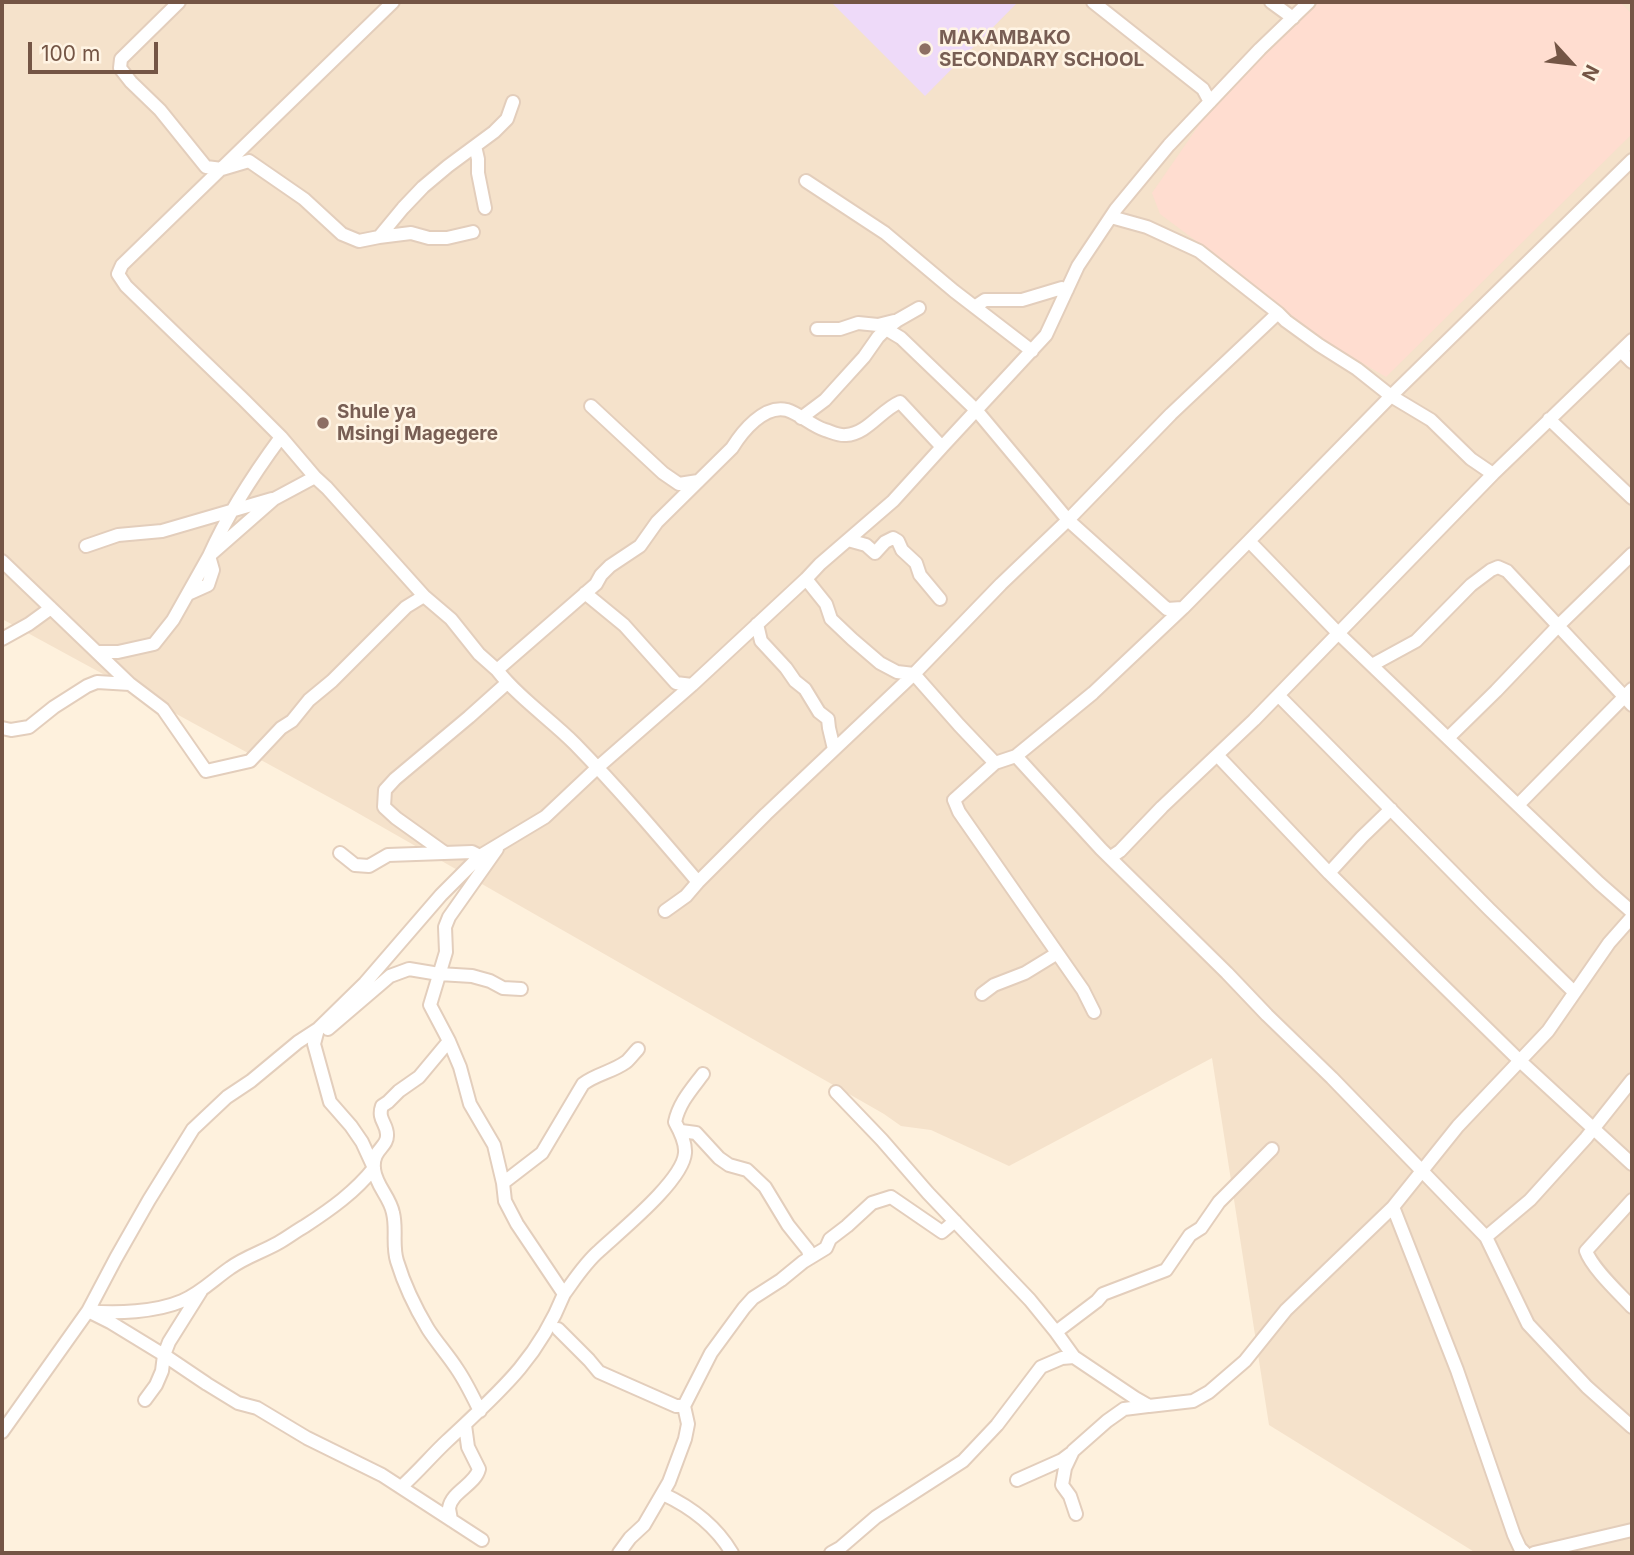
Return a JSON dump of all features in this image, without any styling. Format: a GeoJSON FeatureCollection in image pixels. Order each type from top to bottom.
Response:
{"type":"FeatureCollection","features":[{"type":"Feature","properties":{"kind":"street"},"geometry":{"type":"LineString","coordinates":[[179,2],[121,59],[120,68],[160,110],[206,167],[222,169],[249,161],[304,199],[342,234],[359,241],[411,233],[429,238],[447,238],[473,232]]}},
{"type":"Feature","properties":{"kind":"street"},"geometry":{"type":"LineString","coordinates":[[393,2],[122,265],[118,274],[126,286],[281,437],[424,596],[451,619],[478,653],[597,768],[698,882]]}},
{"type":"Feature","properties":{"kind":"street"},"geometry":{"type":"LineString","coordinates":[[1093,2],[1203,89],[1210,102]]}},
{"type":"Feature","properties":{"kind":"street"},"geometry":{"type":"LineString","coordinates":[[1271,2],[1293,18]]}},
{"type":"Feature","properties":{"kind":"street"},"geometry":{"type":"LineString","coordinates":[[2,1432],[88,1311],[149,1200],[193,1129],[227,1097],[318,1029],[365,983],[441,895],[480,856],[545,817],[893,501],[1046,335],[1078,266],[1111,218],[1169,145],[1260,49],[1309,2]]}},
{"type":"Feature","properties":{"kind":"street"},"geometry":{"type":"LineString","coordinates":[[379,237],[423,187],[507,119],[513,102]]}},
{"type":"Feature","properties":{"kind":"street"},"geometry":{"type":"LineString","coordinates":[[475,146],[485,208]]}},
{"type":"Feature","properties":{"kind":"street"},"geometry":{"type":"LineString","coordinates":[[1094,1012],[1083,990],[959,812],[954,800],[995,763],[1016,756],[1093,693],[1183,608],[1391,396],[1632,160]]}},
{"type":"Feature","properties":{"kind":"street"},"geometry":{"type":"LineString","coordinates":[[806,181],[886,233],[954,291],[1032,351]]}},
{"type":"Feature","properties":{"kind":"street"},"geometry":{"type":"LineString","coordinates":[[1111,218],[1147,227],[1199,251],[1286,321],[1357,369],[1391,396],[1431,420],[1471,459],[1493,474]]}},
{"type":"Feature","properties":{"kind":"street"},"geometry":{"type":"LineString","coordinates":[[976,306],[985,300],[1022,300],[1062,288],[1067,290]]}},
{"type":"Feature","properties":{"kind":"street"},"geometry":{"type":"LineString","coordinates":[[801,418],[825,400],[886,329],[919,308]]}},
{"type":"Feature","properties":{"kind":"street"},"geometry":{"type":"LineString","coordinates":[[665,911],[686,896],[766,814],[914,674],[1171,414],[1279,313]]}},
{"type":"Feature","properties":{"kind":"street"},"geometry":{"type":"LineString","coordinates":[[817,329],[840,329],[858,323],[878,325],[898,320]]}},
{"type":"Feature","properties":{"kind":"street"},"geometry":{"type":"LineString","coordinates":[[886,329],[901,338],[976,411],[1068,520],[1167,609],[1183,608]]}},
{"type":"Feature","properties":{"kind":"street"},"geometry":{"type":"LineString","coordinates":[[1111,858],[1279,696],[1493,474],[1632,340]]}},
{"type":"Feature","properties":{"kind":"street"},"geometry":{"type":"LineString","coordinates":[[1621,351],[1632,362]]}},
{"type":"Feature","properties":{"kind":"street"},"geometry":{"type":"LineString","coordinates":[[497,670],[596,584],[611,566],[640,546],[657,522],[732,448],[756,418],[785,409],[818,428],[842,436],[856,434],[891,405],[900,402],[942,447]]}},
{"type":"Feature","properties":{"kind":"street"},"geometry":{"type":"LineString","coordinates":[[591,406],[663,473],[679,484],[698,481]]}},
{"type":"Feature","properties":{"kind":"street"},"geometry":{"type":"LineString","coordinates":[[1549,419],[1632,498]]}},
{"type":"Feature","properties":{"kind":"street"},"geometry":{"type":"LineString","coordinates":[[97,652],[118,652],[154,644],[173,620],[232,510],[281,437]]}},
{"type":"Feature","properties":{"kind":"street"},"geometry":{"type":"LineString","coordinates":[[209,556],[274,499],[315,477]]}},
{"type":"Feature","properties":{"kind":"street"},"geometry":{"type":"LineString","coordinates":[[86,546],[118,535],[162,531],[274,499]]}},
{"type":"Feature","properties":{"kind":"street"},"geometry":{"type":"LineString","coordinates":[[848,540],[866,545],[875,553],[885,542],[893,538],[898,541],[902,550],[916,563],[920,575],[940,599]]}},
{"type":"Feature","properties":{"kind":"street"},"geometry":{"type":"LineString","coordinates":[[1017,1479],[1062,1460],[1124,1409],[1193,1401],[1209,1392],[1245,1361],[1286,1310],[1393,1207],[1458,1126],[1548,1031],[1609,943],[1632,915],[1338,633],[1249,541]]}},
{"type":"Feature","properties":{"kind":"street"},"geometry":{"type":"LineString","coordinates":[[1448,738],[1632,554]]}},
{"type":"Feature","properties":{"kind":"street"},"geometry":{"type":"LineString","coordinates":[[2,561],[130,684],[163,709],[206,771],[250,761],[406,607],[424,596]]}},
{"type":"Feature","properties":{"kind":"street"},"geometry":{"type":"LineString","coordinates":[[1372,665],[1416,641],[1471,585],[1491,570],[1498,567],[1507,571],[1630,696],[1518,805]]}},
{"type":"Feature","properties":{"kind":"street"},"geometry":{"type":"LineString","coordinates":[[806,579],[826,604],[831,619],[880,663],[897,672],[914,674],[995,763]]}},
{"type":"Feature","properties":{"kind":"street"},"geometry":{"type":"LineString","coordinates":[[585,593],[624,625],[676,682],[692,685]]}},
{"type":"Feature","properties":{"kind":"street"},"geometry":{"type":"LineString","coordinates":[[2,639],[51,608]]}},
{"type":"Feature","properties":{"kind":"street"},"geometry":{"type":"LineString","coordinates":[[757,624],[761,640],[794,681],[805,689],[819,712],[828,719],[834,749]]}},
{"type":"Feature","properties":{"kind":"street"},"geometry":{"type":"LineString","coordinates":[[2,728],[11,730],[29,727],[54,707],[97,682],[130,684]]}},
{"type":"Feature","properties":{"kind":"street"},"geometry":{"type":"LineString","coordinates":[[445,853],[384,807],[385,790],[507,682]]}},
{"type":"Feature","properties":{"kind":"street"},"geometry":{"type":"LineString","coordinates":[[1279,696],[1574,992]]}},
{"type":"Feature","properties":{"kind":"street"},"geometry":{"type":"LineString","coordinates":[[1217,755],[1329,873],[1520,1061],[1632,1164]]}},
{"type":"Feature","properties":{"kind":"street"},"geometry":{"type":"LineString","coordinates":[[1016,756],[1140,889],[1332,1078],[1486,1237],[1528,1324],[1587,1387],[1632,1427]]}},
{"type":"Feature","properties":{"kind":"street"},"geometry":{"type":"LineString","coordinates":[[1329,873],[1391,810]]}},
{"type":"Feature","properties":{"kind":"street"},"geometry":{"type":"LineString","coordinates":[[499,846],[449,917],[446,927],[446,952],[430,1005],[460,1068],[470,1104],[494,1145],[505,1201],[517,1224],[564,1294]]}},
{"type":"Feature","properties":{"kind":"street"},"geometry":{"type":"LineString","coordinates":[[340,853],[355,865],[369,866],[388,855],[472,852],[480,856]]}},
{"type":"Feature","properties":{"kind":"street"},"geometry":{"type":"LineString","coordinates":[[982,994],[1056,954]]}},
{"type":"Feature","properties":{"kind":"street"},"geometry":{"type":"LineString","coordinates":[[314,1044],[322,1034],[390,976],[409,970],[472,975],[503,988],[520,989]]}},
{"type":"Feature","properties":{"kind":"street"},"geometry":{"type":"LineString","coordinates":[[318,1029],[314,1044],[330,1102],[356,1134],[393,1210],[393,1242],[406,1284],[428,1329],[459,1372],[480,1411]]}},
{"type":"Feature","properties":{"kind":"street"},"geometry":{"type":"LineString","coordinates":[[88,1311],[110,1314],[181,1302],[202,1291],[231,1267],[279,1243],[335,1207],[374,1168],[376,1154],[387,1143],[388,1132],[380,1112],[382,1105],[419,1077],[449,1041]]}},
{"type":"Feature","properties":{"kind":"street"},"geometry":{"type":"LineString","coordinates":[[503,1183],[542,1153],[583,1084],[590,1078],[628,1061],[638,1049]]}},
{"type":"Feature","properties":{"kind":"street"},"geometry":{"type":"LineString","coordinates":[[401,1487],[521,1368],[537,1347],[564,1294],[580,1271],[666,1187],[680,1167],[685,1154],[681,1131],[675,1122],[677,1113],[683,1099],[702,1074]]}},
{"type":"Feature","properties":{"kind":"street"},"geometry":{"type":"LineString","coordinates":[[1486,1237],[1530,1200],[1586,1138],[1632,1080]]}},
{"type":"Feature","properties":{"kind":"street"},"geometry":{"type":"LineString","coordinates":[[836,1092],[1030,1300],[1074,1357],[1149,1406]]}},
{"type":"Feature","properties":{"kind":"street"},"geometry":{"type":"LineString","coordinates":[[681,1131],[696,1133],[729,1165],[747,1170],[765,1187],[808,1250],[810,1258]]}},
{"type":"Feature","properties":{"kind":"street"},"geometry":{"type":"LineString","coordinates":[[1056,1332],[1103,1294],[1166,1270],[1190,1235],[1201,1228],[1219,1202],[1272,1149]]}},
{"type":"Feature","properties":{"kind":"street"},"geometry":{"type":"LineString","coordinates":[[618,1553],[644,1525],[663,1494],[685,1438],[688,1424],[684,1406],[711,1353],[753,1298],[826,1248],[831,1239],[872,1203],[891,1197],[942,1232],[955,1221]]}},
{"type":"Feature","properties":{"kind":"street"},"geometry":{"type":"LineString","coordinates":[[1632,1200],[1586,1251],[1611,1285],[1632,1307]]}},
{"type":"Feature","properties":{"kind":"street"},"geometry":{"type":"LineString","coordinates":[[1393,1207],[1457,1370],[1514,1535],[1525,1553]]}},
{"type":"Feature","properties":{"kind":"street"},"geometry":{"type":"LineString","coordinates":[[145,1400],[156,1385],[170,1342],[202,1291]]}},
{"type":"Feature","properties":{"kind":"street"},"geometry":{"type":"LineString","coordinates":[[88,1311],[239,1403],[257,1408],[382,1475],[482,1540]]}},
{"type":"Feature","properties":{"kind":"street"},"geometry":{"type":"LineString","coordinates":[[558,1329],[599,1372],[676,1406],[684,1406]]}},
{"type":"Feature","properties":{"kind":"street"},"geometry":{"type":"LineString","coordinates":[[831,1553],[876,1517],[963,1461],[997,1424],[1041,1367],[1062,1358],[1074,1357]]}},
{"type":"Feature","properties":{"kind":"street"},"geometry":{"type":"LineString","coordinates":[[451,1520],[449,1508],[454,1498],[477,1477],[479,1469],[468,1447],[465,1425]]}},
{"type":"Feature","properties":{"kind":"street"},"geometry":{"type":"LineString","coordinates":[[1073,1451],[1065,1468],[1062,1485],[1070,1496],[1076,1514]]}},
{"type":"Feature","properties":{"kind":"street"},"geometry":{"type":"LineString","coordinates":[[663,1494],[709,1524],[726,1542],[732,1553]]}},
{"type":"Feature","properties":{"kind":"street"},"geometry":{"type":"LineString","coordinates":[[1534,1553],[1632,1530]]}},
{"type":"Feature","properties":{"kind":"shaded area"},"geometry":{"type":"Polygon","coordinates":[[[2,2],[1632,2],[1632,1553],[1476,1553],[1269,1425],[1212,1058],[1009,1166],[931,1130],[901,1126],[349,808],[2,619],[2,2]]]}},
{"type":"Feature","properties":{"kind":"shaded area","name":"MAKAMBAKO SECONDARY SCHOOL"},"geometry":{"type":"Polygon","coordinates":[[[831,2],[1018,2],[925,96],[831,2]]]}},
{"type":"Feature","properties":{"kind":"shaded area"},"geometry":{"type":"Polygon","coordinates":[[[1309,2],[1620,2],[1632,14],[1632,134],[1386,377],[1298,325],[1239,273],[1160,214],[1152,193],[1228,83],[1309,2]]]}},
{"type":"Feature","properties":{"kind":"place","name":"MAKAMBAKO SECONDARY SCHOOL"},"geometry":{"type":"Point","coordinates":[925,49]}},
{"type":"Feature","properties":{"kind":"place","name":"Shule ya Msingi Magegere"},"geometry":{"type":"Point","coordinates":[323,423]}}]}
